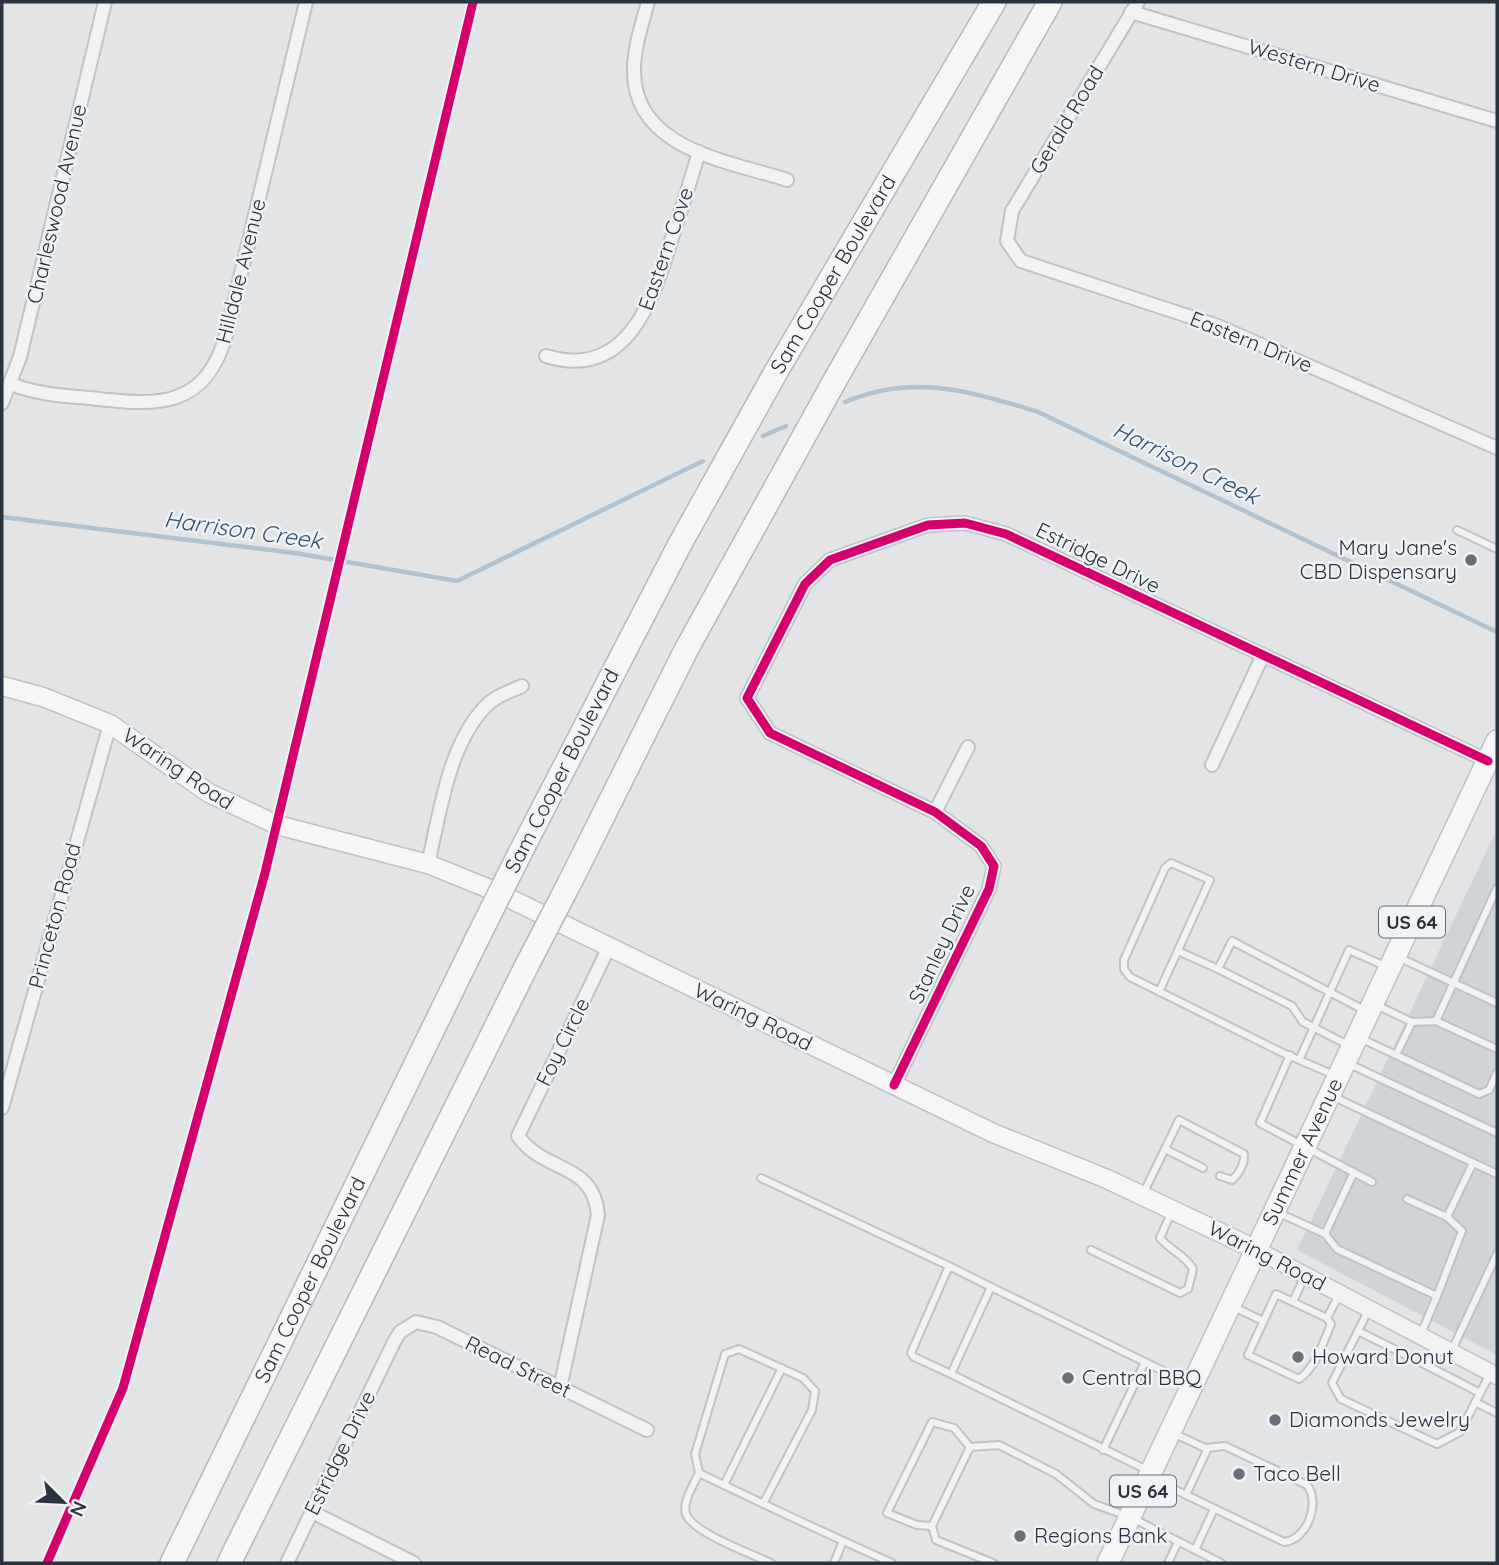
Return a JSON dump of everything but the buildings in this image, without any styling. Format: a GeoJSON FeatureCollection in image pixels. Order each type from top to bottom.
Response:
{"type":"FeatureCollection","features":[{"type":"Feature","properties":{"kind":"highway","name":"Sam Cooper Boulevard"},"geometry":{"type":"LineString","coordinates":[[172,1563],[477,939],[680,544],[777,370],[994,2]]}},
{"type":"Feature","properties":{"kind":"highway"},"geometry":{"type":"LineString","coordinates":[[229,1563],[693,638],[834,382],[1050,2]]}},
{"type":"Feature","properties":{"kind":"main road","name":"Waring Road"},"geometry":{"type":"LineString","coordinates":[[2,685],[43,697],[110,724],[191,781],[238,809],[310,835],[428,864],[492,890],[1023,1147],[1107,1178],[1258,1250]]}},
{"type":"Feature","properties":{"kind":"main road","name":"Summer Avenue"},"geometry":{"type":"LineString","coordinates":[[1108,1563],[1497,741]]}},
{"type":"Feature","properties":{"kind":"street","name":"Charleswood Avenue"},"geometry":{"type":"LineString","coordinates":[[2,403],[20,357],[106,2]]}},
{"type":"Feature","properties":{"kind":"street","name":"Hilldale Avenue"},"geometry":{"type":"LineString","coordinates":[[10,384],[35,392],[154,404],[182,396],[212,370],[227,332],[306,2]]}},
{"type":"Feature","properties":{"kind":"street"},"geometry":{"type":"LineString","coordinates":[[648,2],[635,57],[634,77],[639,96],[652,121],[684,147],[787,180]]}},
{"type":"Feature","properties":{"kind":"street","name":"Western Drive"},"geometry":{"type":"LineString","coordinates":[[1135,7],[1497,121]]}},
{"type":"Feature","properties":{"kind":"street","name":"Gerald Road"},"geometry":{"type":"LineString","coordinates":[[1007,242],[1013,211],[1135,7]]}},
{"type":"Feature","properties":{"kind":"street","name":"Eastern Cove"},"geometry":{"type":"LineString","coordinates":[[546,356],[562,361],[587,359],[611,349],[635,327],[653,298],[699,152]]}},
{"type":"Feature","properties":{"kind":"street","name":"Eastern Drive"},"geometry":{"type":"LineString","coordinates":[[1007,242],[1021,261],[1218,326],[1497,448]]}},
{"type":"Feature","properties":{"kind":"street","name":"Estridge Drive"},"geometry":{"type":"LineString","coordinates":[[747,698],[805,584],[830,560],[928,524],[965,523],[1006,534],[1262,657],[1488,761]]}},
{"type":"Feature","properties":{"kind":"street"},"geometry":{"type":"LineString","coordinates":[[1212,765],[1262,657]]}},
{"type":"Feature","properties":{"kind":"street"},"geometry":{"type":"LineString","coordinates":[[428,864],[446,790],[465,737],[486,706],[522,686]]}},
{"type":"Feature","properties":{"kind":"street","name":"Stanley Drive"},"geometry":{"type":"LineString","coordinates":[[747,698],[770,733],[935,812],[981,845],[993,866],[989,889],[894,1085]]}},
{"type":"Feature","properties":{"kind":"street","name":"Princeton Road"},"geometry":{"type":"LineString","coordinates":[[2,1108],[110,724]]}},
{"type":"Feature","properties":{"kind":"street"},"geometry":{"type":"LineString","coordinates":[[935,812],[968,747]]}},
{"type":"Feature","properties":{"kind":"street","name":"Foy Circle"},"geometry":{"type":"LineString","coordinates":[[560,1388],[598,1215],[596,1194],[583,1179],[527,1150],[518,1136],[609,947]]}},
{"type":"Feature","properties":{"kind":"street","name":"Waring Road"},"geometry":{"type":"LineString","coordinates":[[1258,1250],[1494,1375]]}},
{"type":"Feature","properties":{"kind":"street","name":"Read Street"},"geometry":{"type":"LineString","coordinates":[[394,1342],[408,1325],[425,1323],[647,1430]]}},
{"type":"Feature","properties":{"kind":"street","name":"Estridge Drive"},"geometry":{"type":"LineString","coordinates":[[287,1563],[394,1342]]}},
{"type":"Feature","properties":{"kind":"street"},"geometry":{"type":"LineString","coordinates":[[312,1512],[414,1563]]}},
{"type":"Feature","properties":{"kind":"lane"},"geometry":{"type":"LineString","coordinates":[[1457,530],[1497,548]]}},
{"type":"Feature","properties":{"kind":"lane"},"geometry":{"type":"LineString","coordinates":[[1159,992],[1210,880],[1171,863],[1165,868],[1124,960],[1124,969],[1130,977],[1159,992],[1290,1055],[1345,1064],[1497,1131]]}},
{"type":"Feature","properties":{"kind":"lane"},"geometry":{"type":"LineString","coordinates":[[1436,1021],[1497,888]]}},
{"type":"Feature","properties":{"kind":"lane"},"geometry":{"type":"LineString","coordinates":[[1218,969],[1232,941],[1330,992],[1412,1021],[1436,1021],[1497,1049]]}},
{"type":"Feature","properties":{"kind":"lane"},"geometry":{"type":"LineString","coordinates":[[1300,1058],[1349,950],[1453,982],[1497,1003]]}},
{"type":"Feature","properties":{"kind":"lane"},"geometry":{"type":"LineString","coordinates":[[1178,951],[1293,1006],[1303,1022],[1314,1028],[1345,1064],[1473,1163],[1497,1174]]}},
{"type":"Feature","properties":{"kind":"lane"},"geometry":{"type":"LineString","coordinates":[[1396,1055],[1412,1021]]}},
{"type":"Feature","properties":{"kind":"lane"},"geometry":{"type":"LineString","coordinates":[[1290,1055],[1260,1123],[1307,1145],[1372,1182]]}},
{"type":"Feature","properties":{"kind":"lane"},"geometry":{"type":"LineString","coordinates":[[1345,1064],[1396,1055],[1479,1094],[1489,1090],[1497,1073]]}},
{"type":"Feature","properties":{"kind":"lane"},"geometry":{"type":"LineString","coordinates":[[1143,1195],[1179,1120],[1244,1154],[1245,1160],[1237,1176],[1232,1180],[1220,1176]]}},
{"type":"Feature","properties":{"kind":"lane"},"geometry":{"type":"LineString","coordinates":[[1165,1149],[1203,1168]]}},
{"type":"Feature","properties":{"kind":"lane"},"geometry":{"type":"LineString","coordinates":[[1447,1217],[1473,1163]]}},
{"type":"Feature","properties":{"kind":"lane"},"geometry":{"type":"LineString","coordinates":[[1325,1234],[1354,1172]]}},
{"type":"Feature","properties":{"kind":"lane"},"geometry":{"type":"LineString","coordinates":[[761,1178],[950,1266],[1193,1385]]}},
{"type":"Feature","properties":{"kind":"lane"},"geometry":{"type":"LineString","coordinates":[[1407,1199],[1447,1217],[1462,1231],[1420,1336]]}},
{"type":"Feature","properties":{"kind":"lane"},"geometry":{"type":"LineString","coordinates":[[1091,1250],[1180,1293],[1188,1289],[1193,1269],[1189,1262],[1169,1250],[1160,1238],[1172,1210]]}},
{"type":"Feature","properties":{"kind":"lane"},"geometry":{"type":"LineString","coordinates":[[1275,1212],[1325,1234],[1337,1249],[1437,1296]]}},
{"type":"Feature","properties":{"kind":"lane"},"geometry":{"type":"LineString","coordinates":[[1451,1352],[1497,1254]]}},
{"type":"Feature","properties":{"kind":"lane"},"geometry":{"type":"LineString","coordinates":[[950,1266],[911,1353],[914,1357],[1284,1542],[1292,1541],[1303,1531],[1314,1504],[1311,1489],[1303,1482],[1225,1446],[1208,1448],[1171,1432]]}},
{"type":"Feature","properties":{"kind":"lane"},"geometry":{"type":"LineString","coordinates":[[1293,1302],[1305,1275]]}},
{"type":"Feature","properties":{"kind":"lane"},"geometry":{"type":"LineString","coordinates":[[951,1374],[991,1287]]}},
{"type":"Feature","properties":{"kind":"lane"},"geometry":{"type":"LineString","coordinates":[[1276,1294],[1327,1318],[1331,1324],[1325,1340],[1309,1372],[1299,1379],[1248,1355],[1276,1294]]}},
{"type":"Feature","properties":{"kind":"lane"},"geometry":{"type":"LineString","coordinates":[[1327,1318],[1340,1294]]}},
{"type":"Feature","properties":{"kind":"lane"},"geometry":{"type":"LineString","coordinates":[[1231,1305],[1263,1321]]}},
{"type":"Feature","properties":{"kind":"lane"},"geometry":{"type":"LineString","coordinates":[[1369,1309],[1332,1383],[1341,1399],[1437,1444],[1460,1432],[1480,1393],[1494,1375]]}},
{"type":"Feature","properties":{"kind":"lane"},"geometry":{"type":"LineString","coordinates":[[1358,1331],[1480,1393]]}},
{"type":"Feature","properties":{"kind":"lane"},"geometry":{"type":"LineString","coordinates":[[1426,1365],[1436,1344]]}},
{"type":"Feature","properties":{"kind":"lane"},"geometry":{"type":"LineString","coordinates":[[764,1504],[812,1410],[815,1391],[803,1378],[740,1349],[725,1354],[695,1454],[699,1472],[685,1503],[686,1513],[694,1526],[771,1563]]}},
{"type":"Feature","properties":{"kind":"lane"},"geometry":{"type":"LineString","coordinates":[[1103,1450],[1145,1362]]}},
{"type":"Feature","properties":{"kind":"lane"},"geometry":{"type":"LineString","coordinates":[[724,1485],[782,1368]]}},
{"type":"Feature","properties":{"kind":"lane"},"geometry":{"type":"LineString","coordinates":[[1475,1402],[1497,1413]]}},
{"type":"Feature","properties":{"kind":"lane"},"geometry":{"type":"LineString","coordinates":[[932,1526],[917,1525],[887,1513],[893,1496],[932,1422],[954,1428],[970,1447]]}},
{"type":"Feature","properties":{"kind":"lane"},"geometry":{"type":"LineString","coordinates":[[970,1447],[999,1445],[1056,1474],[1094,1504],[1130,1517],[1221,1563]]}},
{"type":"Feature","properties":{"kind":"lane"},"geometry":{"type":"LineString","coordinates":[[970,1447],[932,1526],[936,1541],[993,1563]]}},
{"type":"Feature","properties":{"kind":"lane"},"geometry":{"type":"LineString","coordinates":[[1186,1495],[1208,1448]]}},
{"type":"Feature","properties":{"kind":"lane"},"geometry":{"type":"LineString","coordinates":[[699,1472],[892,1563]]}},
{"type":"Feature","properties":{"kind":"lane"},"geometry":{"type":"LineString","coordinates":[[1195,1550],[1214,1509]]}},
{"type":"Feature","properties":{"kind":"lane"},"geometry":{"type":"LineString","coordinates":[[834,1563],[844,1541]]}},
{"type":"Feature","properties":{"kind":"lane"},"geometry":{"type":"LineString","coordinates":[[1168,1563],[1178,1542]]}},
{"type":"Feature","properties":{"kind":"shaded area"},"geometry":{"type":"Polygon","coordinates":[[[1497,829],[1497,1355],[1297,1250],[1497,829]]]}},
{"type":"Feature","properties":{"kind":"waterway","name":"Harrison Creek"},"geometry":{"type":"LineString","coordinates":[[845,402],[894,388],[940,388],[987,397],[1036,411],[1497,632]]}},
{"type":"Feature","properties":{"kind":"waterway","name":"Harrison Creek"},"geometry":{"type":"LineString","coordinates":[[763,436],[786,426]]}},
{"type":"Feature","properties":{"kind":"waterway","name":"Harrison Creek"},"geometry":{"type":"LineString","coordinates":[[2,517],[295,553],[457,581],[703,461]]}},
{"type":"Feature","properties":{"kind":"cycle path"},"geometry":{"type":"LineString","coordinates":[[47,1563],[123,1388],[265,873],[473,2]]}},
{"type":"Feature","properties":{"kind":"cycle path"},"geometry":{"type":"LineString","coordinates":[[894,1085],[989,889],[994,866],[981,846],[935,812],[770,733],[747,698],[805,584],[830,560],[928,525],[965,523],[1006,534],[1488,761]]}},
{"type":"Feature","properties":{"kind":"place","name":"Mary Jane's CBD Dispensary"},"geometry":{"type":"Point","coordinates":[1471,560]}},
{"type":"Feature","properties":{"kind":"place","name":"Howard Donut"},"geometry":{"type":"Point","coordinates":[1298,1357]}},
{"type":"Feature","properties":{"kind":"place","name":"Central BBQ"},"geometry":{"type":"Point","coordinates":[1068,1378]}},
{"type":"Feature","properties":{"kind":"place","name":"Diamonds Jewelry"},"geometry":{"type":"Point","coordinates":[1275,1420]}},
{"type":"Feature","properties":{"kind":"place","name":"Taco Bell"},"geometry":{"type":"Point","coordinates":[1239,1474]}},
{"type":"Feature","properties":{"kind":"place","name":"Regions Bank"},"geometry":{"type":"Point","coordinates":[1020,1536]}}]}
